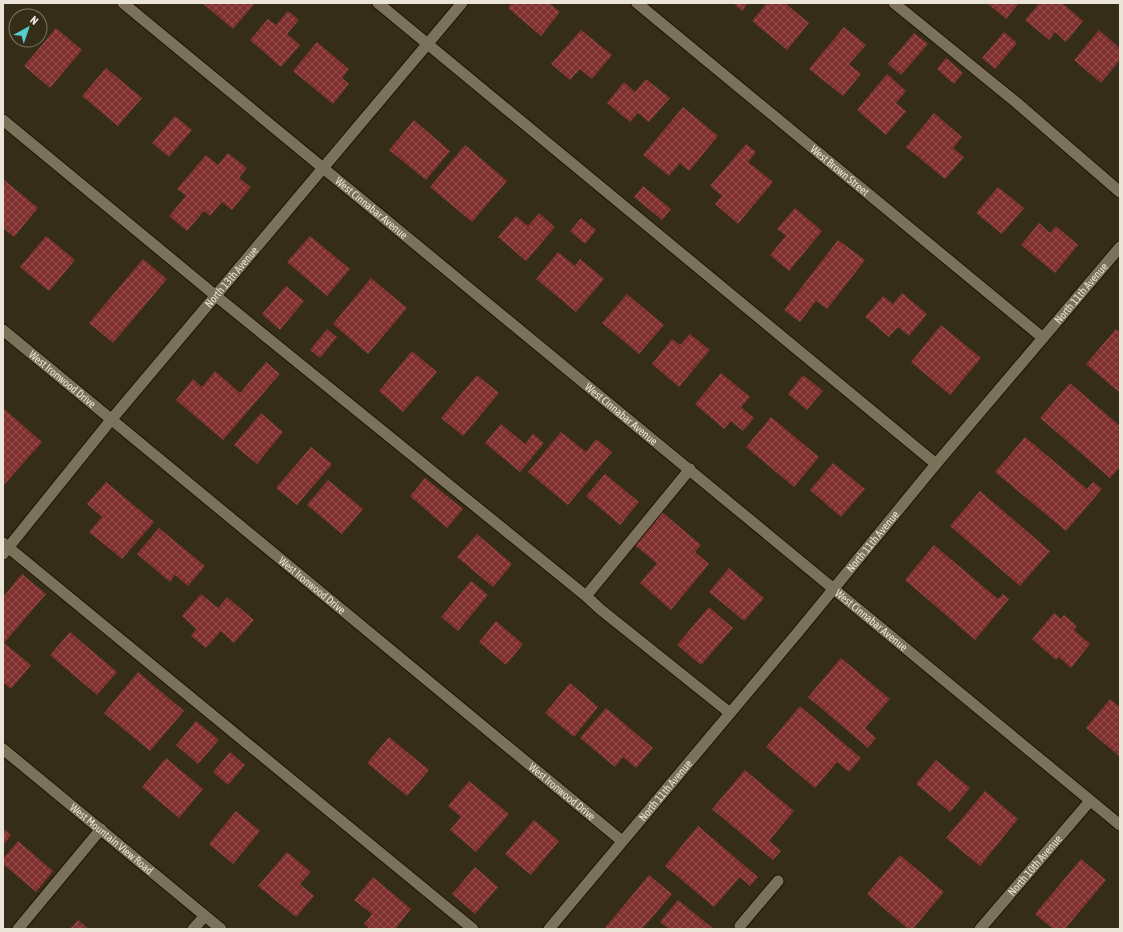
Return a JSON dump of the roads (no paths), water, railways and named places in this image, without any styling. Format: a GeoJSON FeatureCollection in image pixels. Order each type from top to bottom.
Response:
{"type":"FeatureCollection","features":[{"type":"Feature","properties":{"kind":"street","name":"West Cinnabar Avenue"},"geometry":{"type":"LineString","coordinates":[[123,3],[324,167],[1120,825]]}},
{"type":"Feature","properties":{"kind":"street"},"geometry":{"type":"LineString","coordinates":[[378,3],[936,464]]}},
{"type":"Feature","properties":{"kind":"street","name":"North 13th Avenue"},"geometry":{"type":"LineString","coordinates":[[5,548],[462,3]]}},
{"type":"Feature","properties":{"kind":"street","name":"West Brown Street"},"geometry":{"type":"LineString","coordinates":[[637,3],[1043,338]]}},
{"type":"Feature","properties":{"kind":"street"},"geometry":{"type":"LineString","coordinates":[[894,3],[1017,103],[1120,192]]}},
{"type":"Feature","properties":{"kind":"street"},"geometry":{"type":"LineString","coordinates":[[3,120],[216,296],[586,596],[606,614],[730,713]]}},
{"type":"Feature","properties":{"kind":"street","name":"North 11th Avenue"},"geometry":{"type":"LineString","coordinates":[[549,929],[834,589],[936,464],[1120,246]]}},
{"type":"Feature","properties":{"kind":"street","name":"West Ironwood Drive"},"geometry":{"type":"LineString","coordinates":[[3,330],[622,841]]}},
{"type":"Feature","properties":{"kind":"street"},"geometry":{"type":"LineString","coordinates":[[586,596],[690,469]]}},
{"type":"Feature","properties":{"kind":"street"},"geometry":{"type":"LineString","coordinates":[[5,548],[473,929]]}},
{"type":"Feature","properties":{"kind":"street","name":"West Mountain View Road"},"geometry":{"type":"LineString","coordinates":[[3,749],[221,929]]}},
{"type":"Feature","properties":{"kind":"street","name":"North 10th Avenue"},"geometry":{"type":"LineString","coordinates":[[980,929],[1090,801]]}},
{"type":"Feature","properties":{"kind":"street"},"geometry":{"type":"LineString","coordinates":[[18,929],[101,829]]}},
{"type":"Feature","properties":{"kind":"street"},"geometry":{"type":"LineString","coordinates":[[740,926],[778,881]]}},
{"type":"Feature","properties":{"kind":"street"},"geometry":{"type":"LineString","coordinates":[[193,929],[204,916]]}}]}
